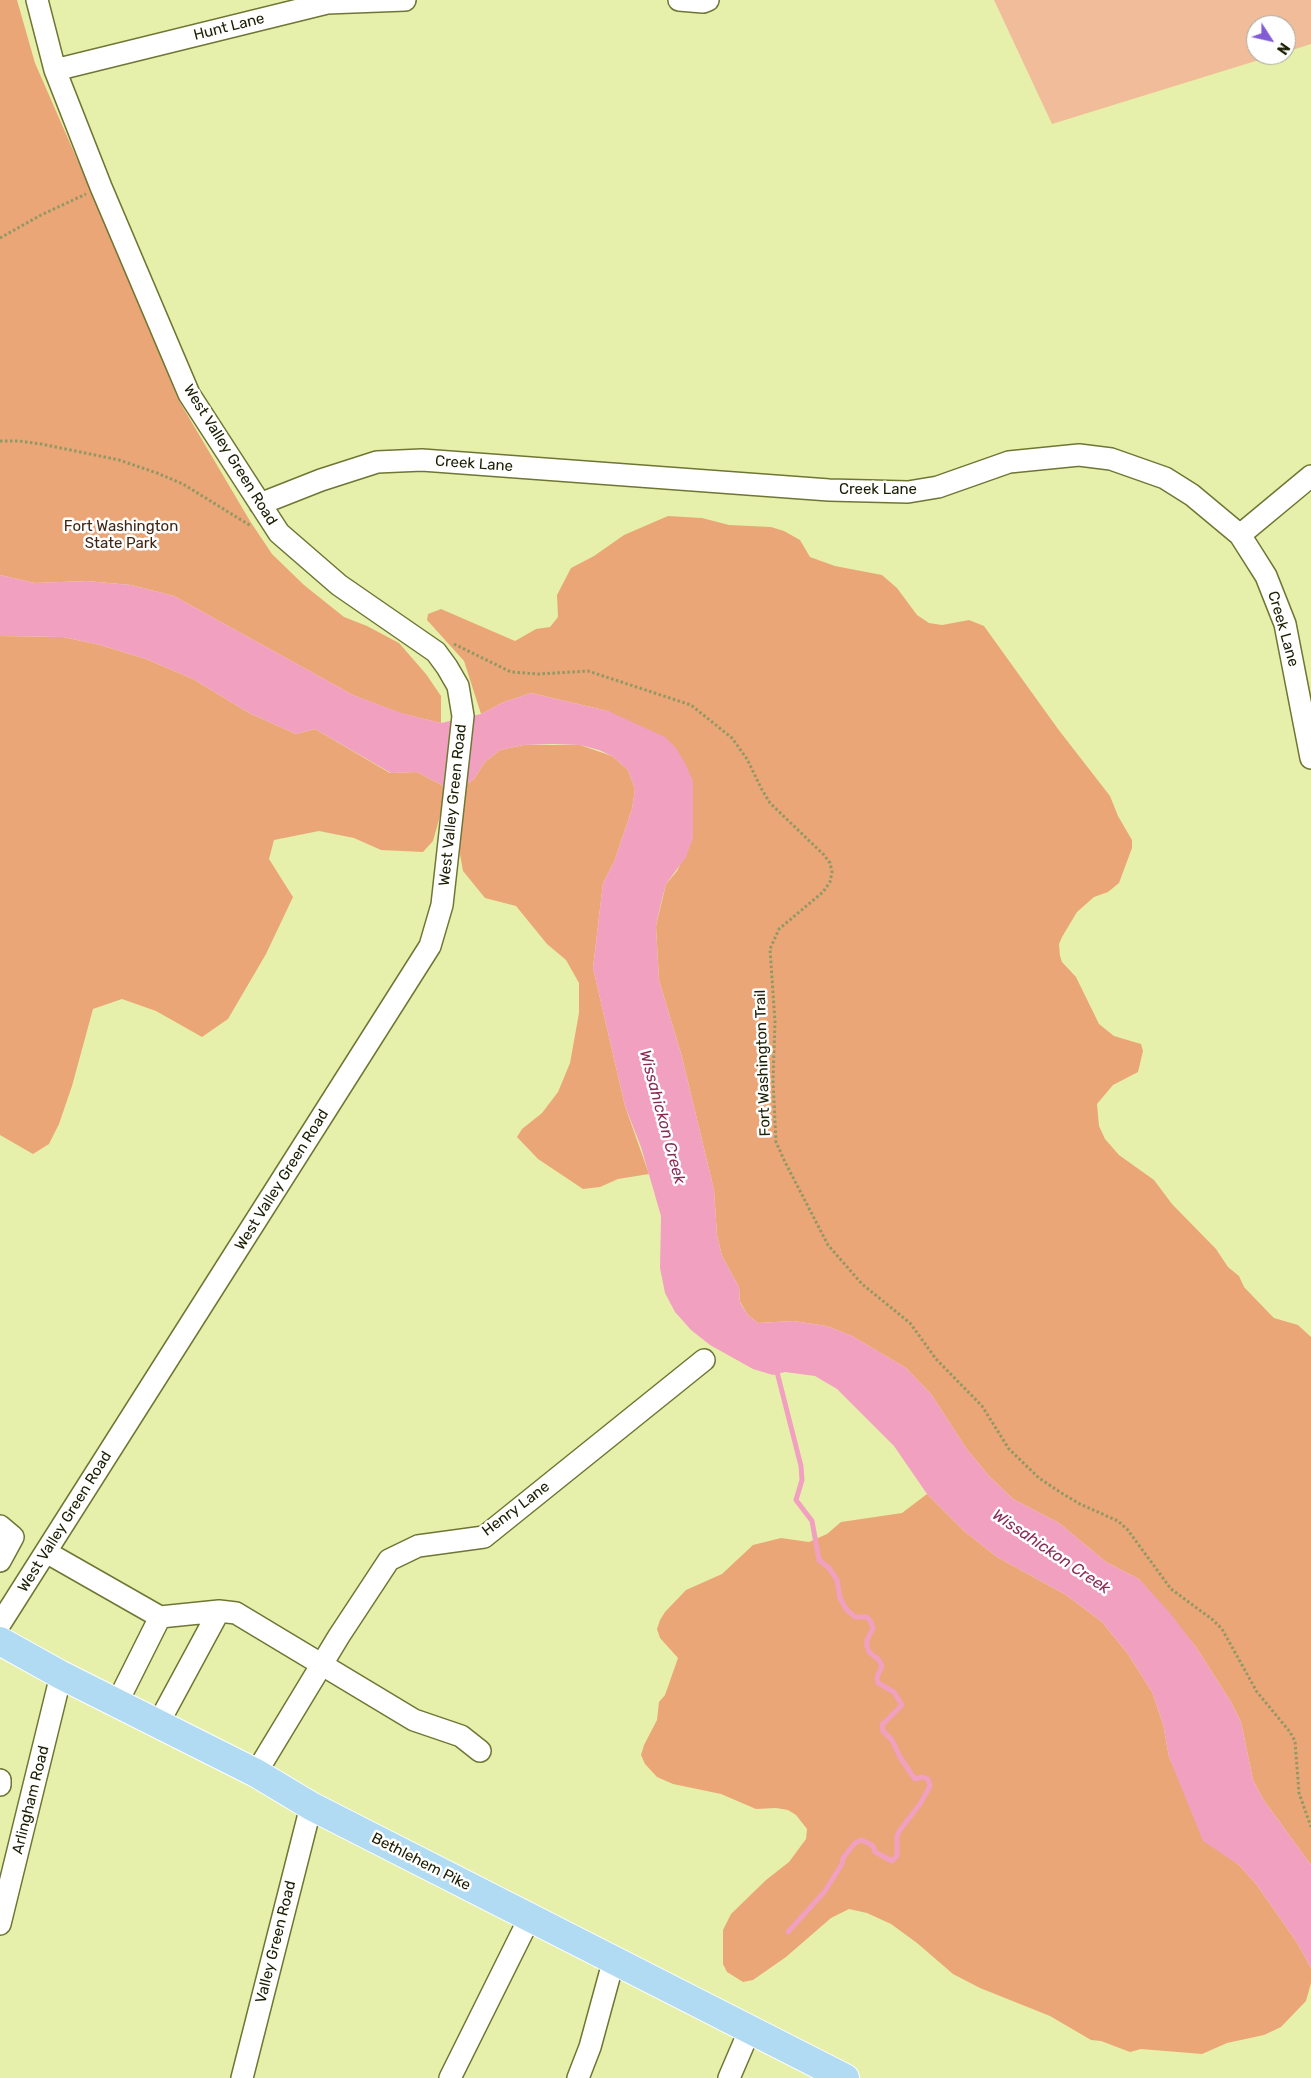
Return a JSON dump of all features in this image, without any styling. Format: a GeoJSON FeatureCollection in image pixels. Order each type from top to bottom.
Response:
{"type":"FeatureCollection","features":[{"type":"Feature","properties":{"kind":"main road","name":"Bethlehem Pike"},"geometry":{"type":"LineString","coordinates":[[0,1641],[61,1675],[256,1773],[310,1806],[845,2078]]}},
{"type":"Feature","properties":{"kind":"street","name":"West Valley Green Road"},"geometry":{"type":"LineString","coordinates":[[0,1624],[430,946],[442,905],[463,716],[458,686],[448,667],[436,652],[339,585],[279,534],[189,394],[101,188],[55,70],[36,0]]}},
{"type":"Feature","properties":{"kind":"street","name":"Hunt Lane"},"geometry":{"type":"LineString","coordinates":[[55,70],[327,3],[405,0]]}},
{"type":"Feature","properties":{"kind":"street"},"geometry":{"type":"LineString","coordinates":[[680,0],[706,1]]}},
{"type":"Feature","properties":{"kind":"street","name":"Creek Lane"},"geometry":{"type":"LineString","coordinates":[[260,504],[321,480],[377,462],[422,460],[829,490],[908,492],[938,486],[1010,462],[1079,455],[1111,458],[1164,478],[1206,505],[1240,535],[1266,576],[1285,624],[1311,758]]}},
{"type":"Feature","properties":{"kind":"street"},"geometry":{"type":"LineString","coordinates":[[1240,535],[1311,476]]}},
{"type":"Feature","properties":{"kind":"street","name":"Henry Lane"},"geometry":{"type":"LineString","coordinates":[[256,1773],[339,1636],[389,1560],[418,1546],[484,1537],[704,1360]]}},
{"type":"Feature","properties":{"kind":"street"},"geometry":{"type":"LineString","coordinates":[[0,1526],[13,1536],[0,1561]]}},
{"type":"Feature","properties":{"kind":"street"},"geometry":{"type":"LineString","coordinates":[[46,1552],[160,1617],[219,1611],[236,1613],[414,1720],[461,1736],[480,1751]]}},
{"type":"Feature","properties":{"kind":"street"},"geometry":{"type":"LineString","coordinates":[[158,1724],[219,1611]]}},
{"type":"Feature","properties":{"kind":"street"},"geometry":{"type":"LineString","coordinates":[[117,1703],[160,1617]]}},
{"type":"Feature","properties":{"kind":"street","name":"Arlingham Road"},"geometry":{"type":"LineString","coordinates":[[0,1924],[9,1848],[61,1675]]}},
{"type":"Feature","properties":{"kind":"street"},"geometry":{"type":"LineString","coordinates":[[0,1780],[0,1785]]}},
{"type":"Feature","properties":{"kind":"street","name":"Valley Green Road"},"geometry":{"type":"LineString","coordinates":[[242,2078],[310,1806]]}},
{"type":"Feature","properties":{"kind":"street"},"geometry":{"type":"LineString","coordinates":[[450,2078],[530,1917]]}},
{"type":"Feature","properties":{"kind":"street"},"geometry":{"type":"LineString","coordinates":[[578,2078],[590,2047],[614,1960]]}},
{"type":"Feature","properties":{"kind":"street"},"geometry":{"type":"LineString","coordinates":[[729,2078],[750,2029]]}},
{"type":"Feature","properties":{"kind":"path"},"geometry":{"type":"LineString","coordinates":[[0,238],[41,215],[101,188]]}},
{"type":"Feature","properties":{"kind":"path"},"geometry":{"type":"LineString","coordinates":[[0,442],[19,440],[134,465],[183,484],[252,527]]}},
{"type":"Feature","properties":{"kind":"path","name":"Fort Washington Trail"},"geometry":{"type":"LineString","coordinates":[[492,664],[521,674],[588,671],[692,705],[732,738],[742,750],[770,802],[830,863],[832,872],[830,882],[823,892],[779,929],[770,949],[775,1022],[773,1080],[776,1142],[784,1162],[828,1245],[862,1284],[919,1333],[936,1359],[982,1406],[1009,1449],[1039,1478],[1063,1494],[1118,1521],[1127,1529],[1171,1589],[1213,1620],[1222,1629],[1256,1692],[1290,1732],[1295,1741],[1299,1793],[1311,1827]]}},
{"type":"Feature","properties":{"kind":"shaded area"},"geometry":{"type":"Polygon","coordinates":[[[994,0],[1311,0],[1311,44],[1296,49],[1296,15],[1246,15],[1246,64],[1052,124],[994,0]]]}},
{"type":"Feature","properties":{"kind":"green space","name":"Fort Washington State Park"},"geometry":{"type":"Polygon","coordinates":[[[0,0],[17,0],[35,63],[126,271],[178,399],[250,521],[272,554],[304,585],[344,617],[367,626],[399,643],[426,674],[441,696],[441,723],[400,713],[353,695],[174,596],[131,585],[87,581],[35,583],[0,575],[0,0]]]}},
{"type":"Feature","properties":{"kind":"green space"},"geometry":{"type":"Polygon","coordinates":[[[668,516],[702,518],[729,525],[771,527],[784,531],[800,540],[810,557],[835,566],[882,575],[897,588],[917,615],[929,623],[942,625],[969,620],[984,626],[1058,729],[1110,796],[1118,816],[1132,840],[1132,848],[1119,883],[1108,892],[1094,897],[1077,912],[1059,944],[1060,956],[1062,962],[1076,977],[1099,1024],[1114,1036],[1141,1044],[1143,1051],[1138,1072],[1113,1085],[1097,1104],[1099,1126],[1105,1139],[1119,1155],[1154,1180],[1172,1204],[1216,1249],[1228,1267],[1239,1276],[1244,1287],[1274,1318],[1298,1325],[1311,1337],[1311,1865],[1263,1799],[1253,1780],[1241,1722],[1231,1702],[1196,1647],[1139,1579],[1106,1562],[1059,1523],[1013,1499],[989,1476],[966,1448],[931,1394],[906,1368],[852,1336],[827,1326],[793,1321],[758,1323],[748,1315],[740,1302],[739,1287],[722,1256],[717,1235],[714,1190],[682,1057],[659,980],[656,926],[666,884],[677,871],[693,838],[693,781],[608,711],[531,693],[504,702],[481,714],[464,661],[427,620],[428,614],[441,609],[515,641],[536,629],[550,627],[558,617],[557,595],[571,568],[594,556],[624,535],[668,516]]]}},
{"type":"Feature","properties":{"kind":"green space"},"geometry":{"type":"Polygon","coordinates":[[[0,636],[63,637],[100,645],[146,659],[193,679],[249,713],[296,734],[315,729],[390,773],[417,772],[449,789],[461,789],[474,779],[485,762],[500,750],[524,745],[580,745],[612,756],[628,770],[635,789],[632,809],[614,862],[603,883],[593,968],[625,1106],[649,1174],[618,1179],[600,1187],[583,1189],[538,1159],[517,1137],[522,1129],[542,1113],[558,1092],[570,1063],[579,1013],[579,983],[566,960],[547,944],[516,906],[485,898],[463,871],[458,843],[459,816],[440,816],[433,841],[423,852],[381,850],[354,838],[319,831],[274,840],[269,859],[293,897],[266,954],[228,1019],[202,1037],[156,1011],[122,999],[93,1009],[72,1086],[59,1124],[49,1144],[33,1154],[0,1135],[0,636]]]}},
{"type":"Feature","properties":{"kind":"green space"},"geometry":{"type":"Polygon","coordinates":[[[927,1494],[964,1531],[997,1557],[1066,1595],[1102,1622],[1128,1654],[1152,1692],[1163,1724],[1169,1757],[1191,1806],[1224,1854],[1239,1865],[1256,1884],[1296,1941],[1311,1968],[1311,1983],[1306,2001],[1281,2027],[1264,2035],[1227,2043],[1202,2054],[1141,2049],[1130,2052],[1101,2041],[1091,2040],[1050,2016],[980,1988],[953,1974],[917,1943],[891,1924],[867,1913],[849,1909],[831,1918],[786,1957],[753,1980],[743,1982],[727,1972],[723,1964],[723,1930],[731,1914],[766,1880],[789,1862],[806,1839],[807,1829],[796,1815],[788,1810],[776,1808],[756,1809],[721,1794],[673,1784],[657,1777],[645,1764],[641,1755],[644,1745],[657,1720],[659,1702],[665,1695],[678,1658],[660,1638],[657,1629],[660,1620],[686,1590],[722,1574],[753,1545],[781,1538],[809,1542],[827,1534],[841,1522],[902,1513],[927,1494]]]}},
{"type":"Feature","properties":{"kind":"water","name":"Wissahickon Creek"},"geometry":{"type":"Polygon","coordinates":[[[0,575],[35,583],[87,581],[131,585],[174,596],[353,695],[401,713],[441,723],[481,714],[504,702],[531,693],[608,711],[665,737],[676,748],[693,781],[693,838],[686,857],[666,884],[661,903],[656,926],[659,980],[682,1057],[714,1190],[717,1235],[722,1256],[739,1287],[740,1303],[748,1315],[758,1323],[793,1321],[827,1326],[852,1336],[906,1368],[931,1394],[966,1448],[989,1476],[1013,1499],[1059,1523],[1106,1562],[1139,1579],[1170,1613],[1196,1647],[1231,1702],[1241,1722],[1253,1780],[1263,1799],[1311,1865],[1311,1968],[1296,1941],[1256,1884],[1239,1865],[1203,1841],[1169,1757],[1163,1724],[1152,1692],[1128,1654],[1102,1622],[1066,1595],[997,1557],[964,1531],[927,1494],[894,1446],[837,1389],[815,1376],[785,1372],[773,1375],[753,1369],[710,1345],[691,1330],[675,1312],[665,1293],[660,1268],[661,1216],[641,1147],[625,1106],[593,968],[603,883],[614,862],[632,809],[635,789],[628,770],[612,756],[599,750],[580,745],[553,744],[524,745],[500,750],[485,762],[474,779],[461,789],[449,789],[417,772],[391,773],[315,729],[296,734],[249,713],[193,679],[146,659],[100,645],[63,637],[0,636],[0,575]]]}},
{"type":"Feature","properties":{"kind":"waterway"},"geometry":{"type":"LineString","coordinates":[[776,1368],[801,1466],[802,1480],[796,1500],[812,1521],[819,1560],[829,1568],[837,1580],[840,1598],[846,1609],[855,1617],[867,1617],[871,1622],[873,1628],[867,1640],[867,1646],[869,1652],[879,1660],[882,1666],[877,1677],[878,1683],[894,1692],[902,1705],[882,1725],[883,1731],[892,1740],[900,1757],[915,1779],[922,1777],[928,1779],[930,1786],[920,1804],[897,1836],[897,1856],[892,1861],[875,1852],[873,1846],[868,1843],[861,1840],[855,1843],[843,1858],[842,1864],[825,1891],[788,1932]]}}]}
